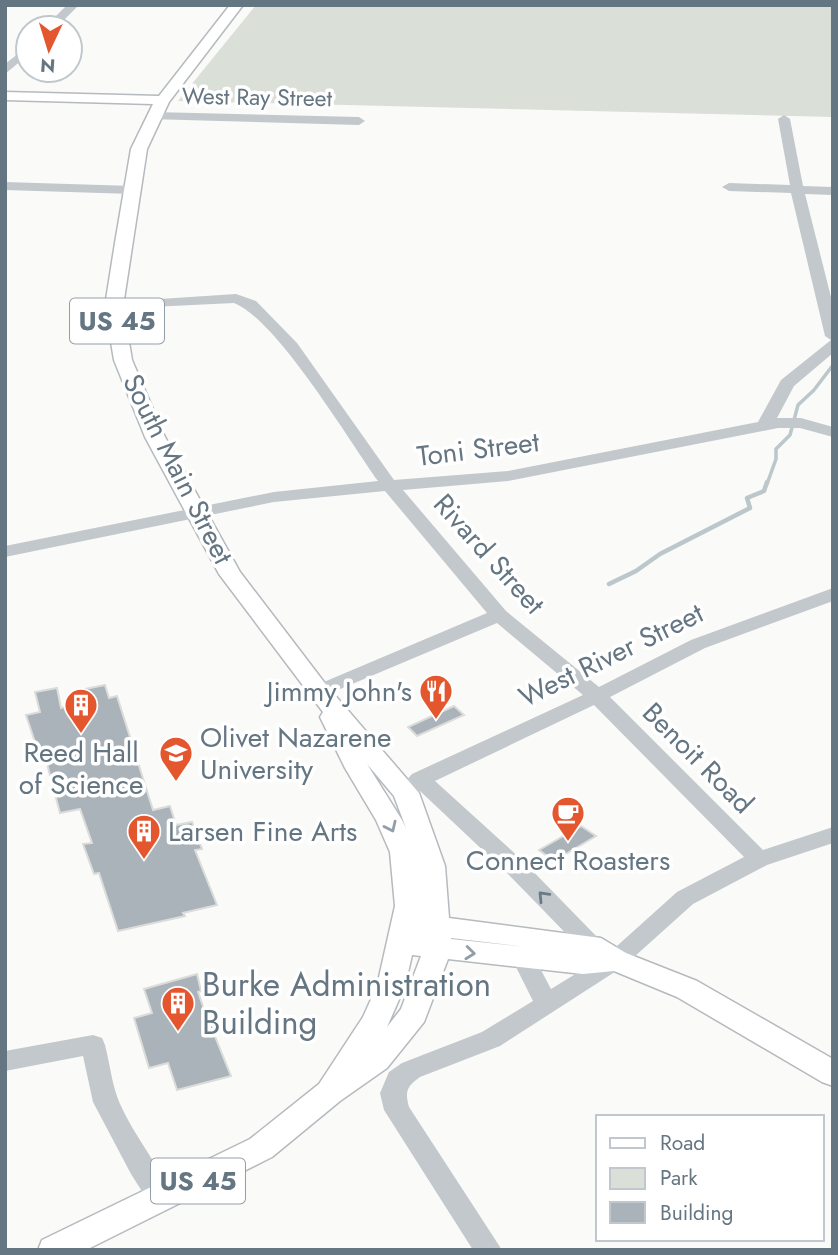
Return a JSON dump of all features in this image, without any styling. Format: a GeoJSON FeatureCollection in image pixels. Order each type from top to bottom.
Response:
{"type":"FeatureCollection","features":[{"type":"Feature","properties":{"kind":"main road","name":"US 45"},"geometry":{"type":"LineString","coordinates":[[158,108],[237,5]]}},
{"type":"Feature","properties":{"kind":"main road"},"geometry":{"type":"LineString","coordinates":[[5,96],[158,108]]}},
{"type":"Feature","properties":{"kind":"main road","name":"South Main Street"},"geometry":{"type":"LineString","coordinates":[[158,108],[139,149],[114,306],[123,360],[138,400],[230,574],[319,691],[389,773],[413,786],[432,866],[437,938]]}},
{"type":"Feature","properties":{"kind":"main road","name":"South Main Street"},"geometry":{"type":"LineString","coordinates":[[319,691],[357,768],[389,820],[403,852],[409,906],[405,934]]}},
{"type":"Feature","properties":{"kind":"main road","name":"US 45"},"geometry":{"type":"LineString","coordinates":[[329,1093],[375,1022],[391,986],[405,934]]}},
{"type":"Feature","properties":{"kind":"main road"},"geometry":{"type":"LineString","coordinates":[[405,934],[437,938],[591,945],[616,960],[687,989],[833,1074]]}},
{"type":"Feature","properties":{"kind":"main road","name":"US 45"},"geometry":{"type":"LineString","coordinates":[[54,1250],[261,1148],[329,1093],[377,1060],[414,1014],[437,938]]}},
{"type":"Feature","properties":{"kind":"main road"},"geometry":{"type":"LineString","coordinates":[[437,938],[524,959],[583,964],[616,960]]}},
{"type":"Feature","properties":{"kind":"street","name":"West Ray Street"},"geometry":{"type":"LineString","coordinates":[[158,108],[359,121]]}},
{"type":"Feature","properties":{"kind":"street"},"geometry":{"type":"LineString","coordinates":[[784,118],[797,190],[827,286],[833,336]]}},
{"type":"Feature","properties":{"kind":"street"},"geometry":{"type":"LineString","coordinates":[[5,186],[133,190]]}},
{"type":"Feature","properties":{"kind":"street"},"geometry":{"type":"LineString","coordinates":[[729,187],[833,191]]}},
{"type":"Feature","properties":{"kind":"street","name":"Rivard Street"},"geometry":{"type":"LineString","coordinates":[[114,306],[236,298],[251,304],[292,346],[389,485],[499,615],[597,696]]}},
{"type":"Feature","properties":{"kind":"street"},"geometry":{"type":"LineString","coordinates":[[771,425],[787,383],[833,344]]}},
{"type":"Feature","properties":{"kind":"street","name":"Toni Street"},"geometry":{"type":"LineString","coordinates":[[5,552],[274,497],[508,476],[771,425],[801,423],[833,432]]}},
{"type":"Feature","properties":{"kind":"street","name":"West River Street"},"geometry":{"type":"LineString","coordinates":[[413,786],[698,644],[833,594]]}},
{"type":"Feature","properties":{"kind":"street"},"geometry":{"type":"LineString","coordinates":[[319,691],[499,615]]}},
{"type":"Feature","properties":{"kind":"street","name":"Benoit Road"},"geometry":{"type":"LineString","coordinates":[[597,696],[759,859]]}},
{"type":"Feature","properties":{"kind":"street","name":"South Main Street"},"geometry":{"type":"LineString","coordinates":[[413,786],[514,866],[591,945]]}},
{"type":"Feature","properties":{"kind":"street"},"geometry":{"type":"LineString","coordinates":[[488,1250],[397,1110],[393,1093],[398,1079],[411,1070],[491,1039],[616,960],[685,898],[759,859],[833,835]]}},
{"type":"Feature","properties":{"kind":"street"},"geometry":{"type":"LineString","coordinates":[[524,959],[546,1003]]}},
{"type":"Feature","properties":{"kind":"street"},"geometry":{"type":"LineString","coordinates":[[5,1061],[93,1045],[106,1102],[140,1166],[162,1199]]}},
{"type":"Feature","properties":{"kind":"green space"},"geometry":{"type":"Polygon","coordinates":[[[256,5],[833,5],[833,117],[178,101],[256,5]]]}},
{"type":"Feature","properties":{"kind":"building"},"geometry":{"type":"Polygon","coordinates":[[[105,685],[109,698],[117,696],[153,810],[170,806],[176,825],[192,822],[202,849],[195,850],[217,905],[183,913],[185,916],[118,931],[99,873],[94,874],[83,844],[92,843],[80,809],[60,813],[45,756],[40,757],[26,715],[40,712],[35,692],[57,688],[61,708],[88,702],[85,689],[105,685]]]}},
{"type":"Feature","properties":{"kind":"building","name":"Jimmy John's"},"geometry":{"type":"Polygon","coordinates":[[[454,706],[464,715],[417,736],[408,727],[454,706]]]}},
{"type":"Feature","properties":{"kind":"building","name":"Connect Roasters"},"geometry":{"type":"Polygon","coordinates":[[[581,826],[596,836],[554,861],[539,850],[581,826]]]}},
{"type":"Feature","properties":{"kind":"building","name":"Burke Administration Building"},"geometry":{"type":"Polygon","coordinates":[[[197,974],[201,991],[198,992],[206,1015],[214,1013],[221,1032],[214,1034],[231,1076],[177,1090],[168,1063],[149,1068],[134,1018],[152,1013],[144,989],[197,974]]]}},
{"type":"Feature","properties":{"kind":"waterway"},"geometry":{"type":"LineString","coordinates":[[767,484],[776,459],[776,449],[790,435],[798,405],[814,390],[833,365]]}},
{"type":"Feature","properties":{"kind":"waterway"},"geometry":{"type":"LineString","coordinates":[[609,584],[636,571],[660,554],[750,508],[747,498],[764,491],[767,482]]}},
{"type":"Feature","properties":{"kind":"place","name":"Jimmy John's"},"geometry":{"type":"Point","coordinates":[436,721]}},
{"type":"Feature","properties":{"kind":"place","name":"Reed Hall of Science"},"geometry":{"type":"Point","coordinates":[81,735]}},
{"type":"Feature","properties":{"kind":"place","name":"Olivet Nazarene University"},"geometry":{"type":"Point","coordinates":[176,783]}},
{"type":"Feature","properties":{"kind":"place","name":"Connect Roasters"},"geometry":{"type":"Point","coordinates":[568,843]}},
{"type":"Feature","properties":{"kind":"place","name":"Larsen Fine Arts"},"geometry":{"type":"Point","coordinates":[144,861]}},
{"type":"Feature","properties":{"kind":"place","name":"Burke Administration Building"},"geometry":{"type":"Point","coordinates":[178,1033]}}]}
